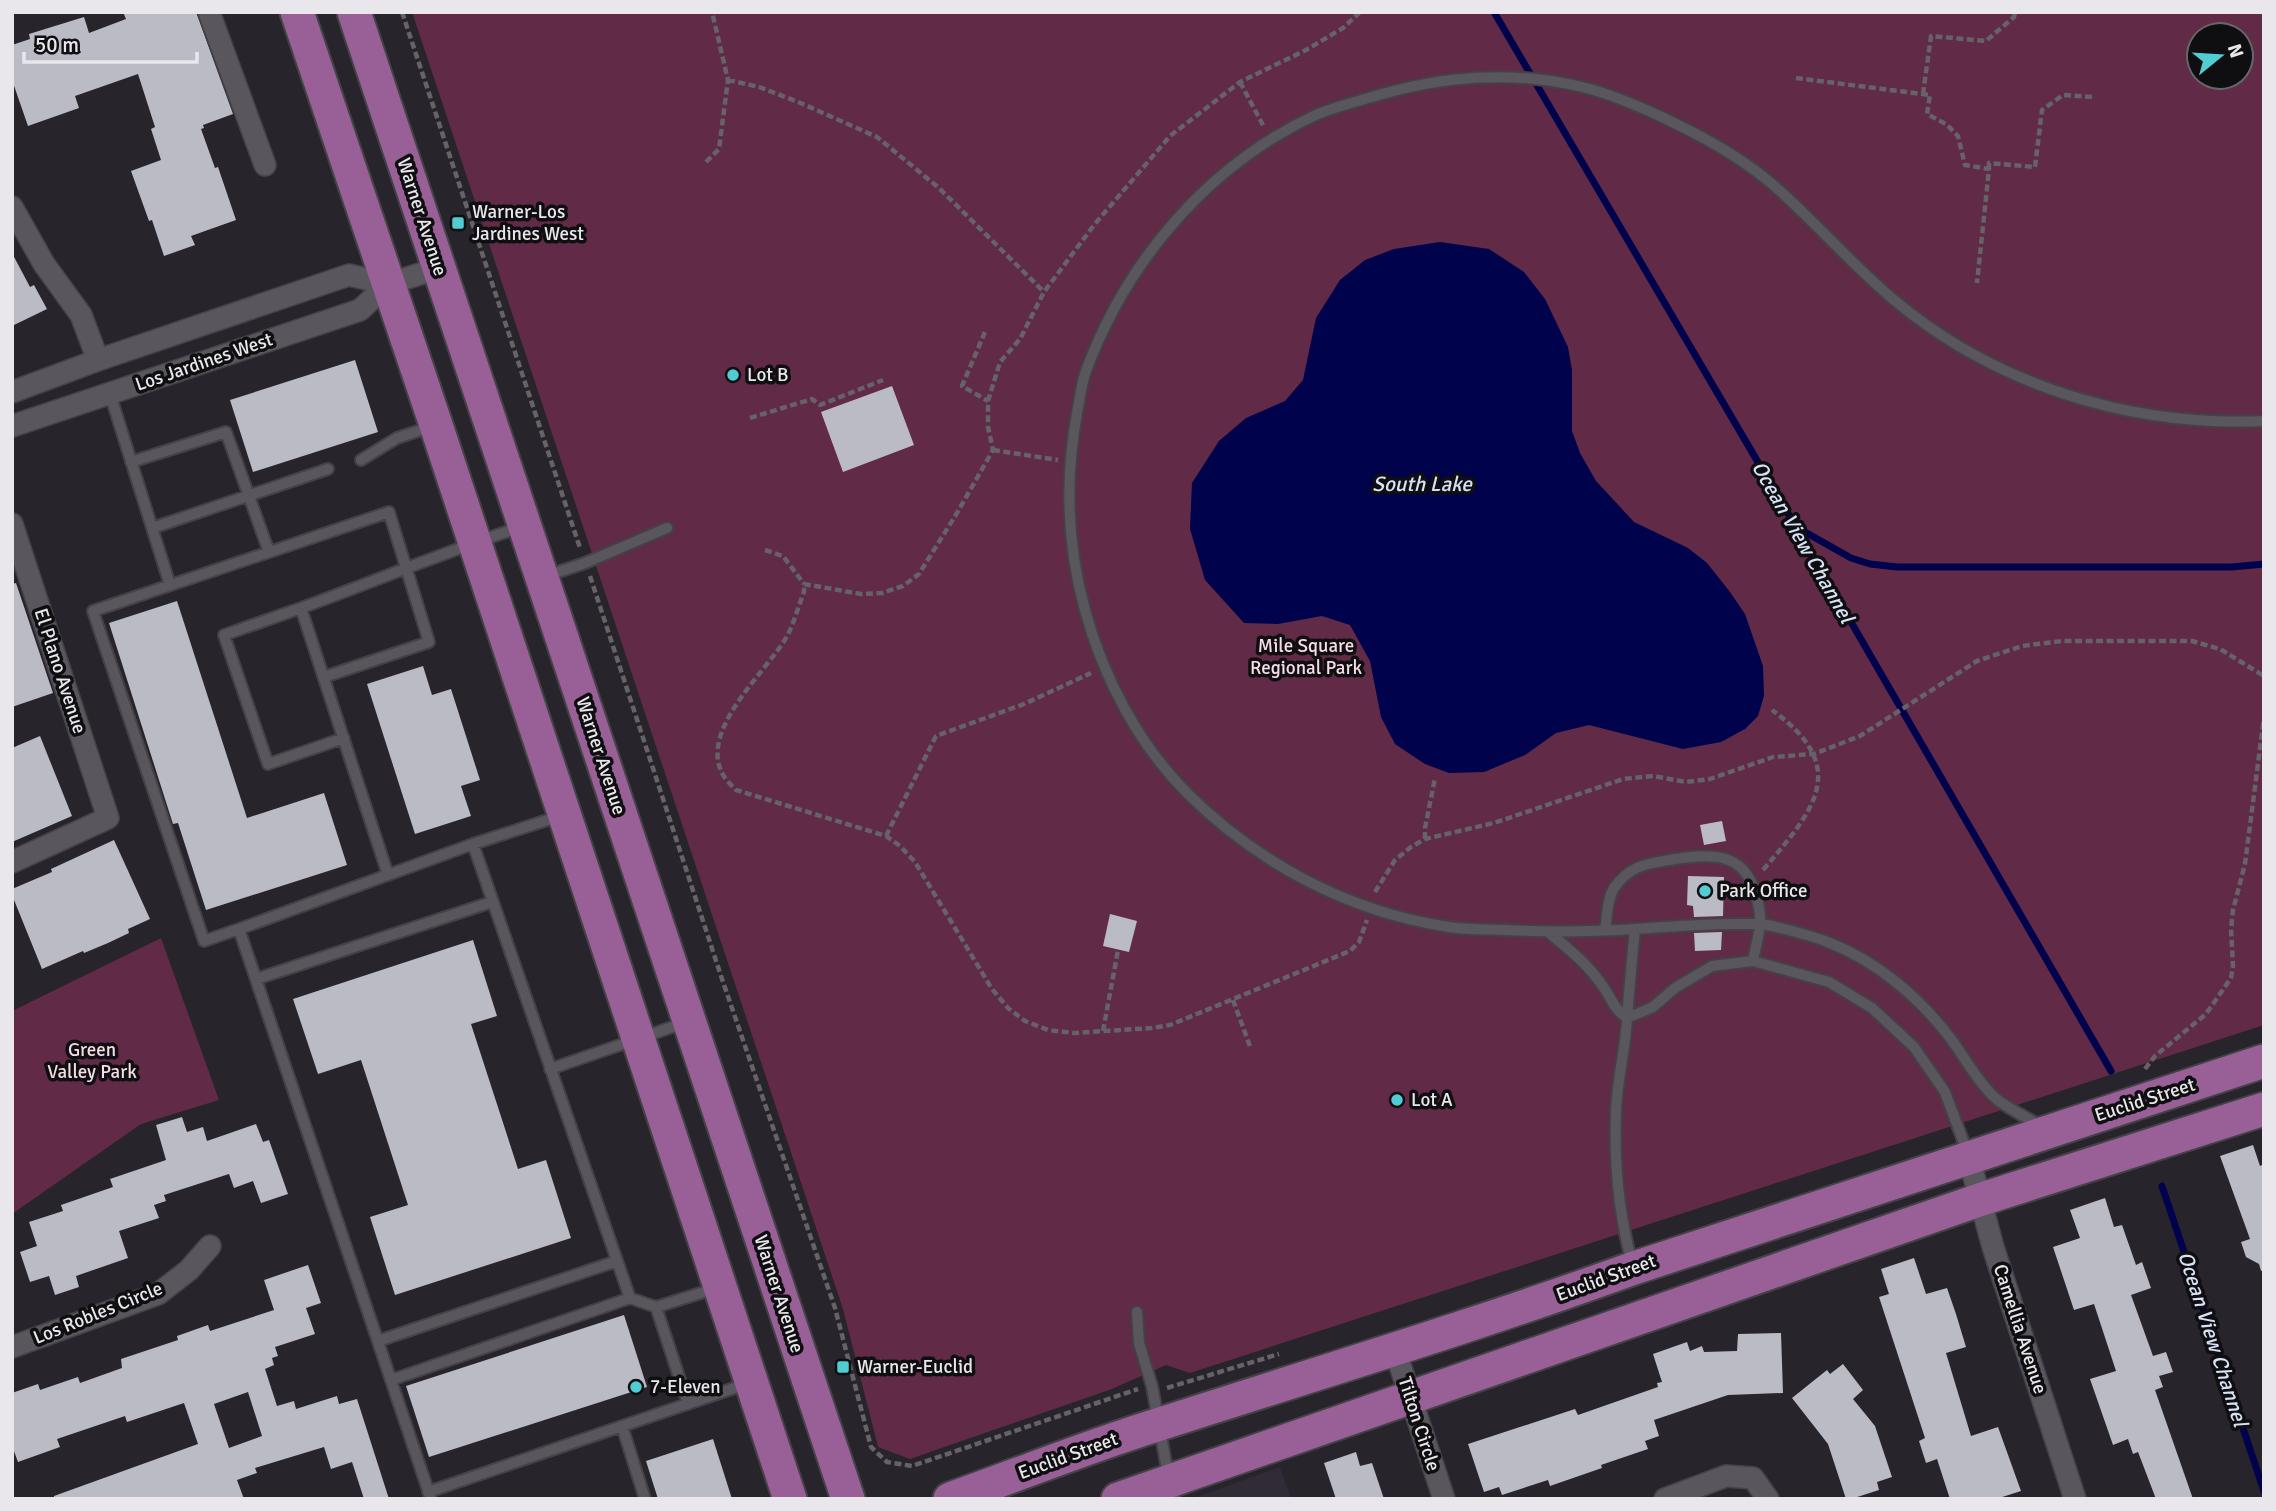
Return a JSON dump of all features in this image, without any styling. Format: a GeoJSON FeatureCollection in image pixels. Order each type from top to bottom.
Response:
{"type":"FeatureCollection","features":[{"type":"Feature","properties":{"kind":"main road"},"geometry":{"type":"LineString","coordinates":[[297,12],[790,1499]]}},
{"type":"Feature","properties":{"kind":"main road","name":"Warner Avenue"},"geometry":{"type":"LineString","coordinates":[[354,12],[848,1499]]}},
{"type":"Feature","properties":{"kind":"main road","name":"Euclid Street"},"geometry":{"type":"LineString","coordinates":[[950,1499],[1158,1424],[1395,1350],[1634,1268],[2264,1061]]}},
{"type":"Feature","properties":{"kind":"main road"},"geometry":{"type":"LineString","coordinates":[[1118,1499],[1172,1489],[1411,1397],[1982,1199],[2264,1109]]}},
{"type":"Feature","properties":{"kind":"street"},"geometry":{"type":"LineString","coordinates":[[209,12],[265,165]]}},
{"type":"Feature","properties":{"kind":"street"},"geometry":{"type":"LineString","coordinates":[[12,207],[44,264],[81,315],[98,360]]}},
{"type":"Feature","properties":{"kind":"street","name":"Los Jardines West"},"geometry":{"type":"LineString","coordinates":[[12,426],[360,310],[388,284],[439,268]]}},
{"type":"Feature","properties":{"kind":"street","name":"Los Jardines West"},"geometry":{"type":"LineString","coordinates":[[12,392],[349,275],[388,284]]}},
{"type":"Feature","properties":{"kind":"street","name":"El Plano Avenue"},"geometry":{"type":"LineString","coordinates":[[12,524],[108,818],[12,862]]}},
{"type":"Feature","properties":{"kind":"street","name":"Camellia Avenue"},"geometry":{"type":"LineString","coordinates":[[1969,1158],[1993,1247],[2075,1499]]}},
{"type":"Feature","properties":{"kind":"street","name":"Los Robles Circle"},"geometry":{"type":"LineString","coordinates":[[12,1347],[158,1294],[189,1270],[211,1246]]}},
{"type":"Feature","properties":{"kind":"street","name":"Tilton Circle"},"geometry":{"type":"LineString","coordinates":[[1395,1350],[1444,1499]]}},
{"type":"Feature","properties":{"kind":"street"},"geometry":{"type":"LineString","coordinates":[[1665,1499],[1726,1476],[1753,1478],[1768,1499]]}},
{"type":"Feature","properties":{"kind":"lane"},"geometry":{"type":"LineString","coordinates":[[2049,1131],[1997,1100],[1947,1033],[1912,994],[1875,967],[1829,943],[1760,924],[1696,924],[1548,932],[1455,928],[1404,918],[1371,907],[1305,881],[1257,853],[1185,792],[1144,741],[1095,647],[1078,585],[1070,525],[1069,462],[1084,376],[1122,292],[1157,241],[1190,204],[1226,171],[1270,139],[1323,112],[1398,89],[1456,78],[1510,77],[1583,87],[1630,103],[1691,130],[1741,159],[1774,186],[1896,302],[1928,326],[2001,370],[2092,404],[2153,417],[2222,423],[2264,421]]}},
{"type":"Feature","properties":{"kind":"lane"},"geometry":{"type":"LineString","coordinates":[[110,394],[170,585]]}},
{"type":"Feature","properties":{"kind":"lane"},"geometry":{"type":"LineString","coordinates":[[361,460],[397,438],[436,425]]}},
{"type":"Feature","properties":{"kind":"lane"},"geometry":{"type":"LineString","coordinates":[[131,462],[226,432],[269,552]]}},
{"type":"Feature","properties":{"kind":"lane"},"geometry":{"type":"LineString","coordinates":[[152,528],[328,469]]}},
{"type":"Feature","properties":{"kind":"lane"},"geometry":{"type":"LineString","coordinates":[[324,677],[429,642],[388,512],[93,611],[204,941],[472,844],[564,815]]}},
{"type":"Feature","properties":{"kind":"lane"},"geometry":{"type":"LineString","coordinates":[[344,738],[268,764],[224,635],[525,526]]}},
{"type":"Feature","properties":{"kind":"lane"},"geometry":{"type":"LineString","coordinates":[[543,577],[585,563],[667,528]]}},
{"type":"Feature","properties":{"kind":"lane"},"geometry":{"type":"LineString","coordinates":[[301,608],[388,875]]}},
{"type":"Feature","properties":{"kind":"lane"},"geometry":{"type":"LineString","coordinates":[[472,844],[630,1298]]}},
{"type":"Feature","properties":{"kind":"lane"},"geometry":{"type":"LineString","coordinates":[[1605,930],[1611,892],[1624,876],[1639,865],[1703,855],[1725,858],[1740,866],[1751,878],[1759,906],[1760,924],[1753,961]]}},
{"type":"Feature","properties":{"kind":"lane"},"geometry":{"type":"LineString","coordinates":[[256,979],[492,902]]}},
{"type":"Feature","properties":{"kind":"lane"},"geometry":{"type":"LineString","coordinates":[[239,929],[429,1495],[752,1382]]}},
{"type":"Feature","properties":{"kind":"lane"},"geometry":{"type":"LineString","coordinates":[[1634,1268],[1624,1228],[1617,1170],[1616,1111],[1635,929]]}},
{"type":"Feature","properties":{"kind":"lane"},"geometry":{"type":"LineString","coordinates":[[1548,932],[1581,960],[1604,988],[1615,1010],[1627,1018]]}},
{"type":"Feature","properties":{"kind":"lane"},"geometry":{"type":"LineString","coordinates":[[1627,1018],[1653,1007],[1675,988],[1712,966],[1753,961],[1829,982],[1872,1008],[1914,1047],[1945,1092],[1969,1158]]}},
{"type":"Feature","properties":{"kind":"lane"},"geometry":{"type":"LineString","coordinates":[[551,1069],[689,1022]]}},
{"type":"Feature","properties":{"kind":"lane"},"geometry":{"type":"LineString","coordinates":[[378,1341],[617,1261]]}},
{"type":"Feature","properties":{"kind":"lane"},"geometry":{"type":"LineString","coordinates":[[391,1380],[630,1298],[656,1307],[720,1287]]}},
{"type":"Feature","properties":{"kind":"lane"},"geometry":{"type":"LineString","coordinates":[[656,1307],[688,1404]]}},
{"type":"Feature","properties":{"kind":"lane"},"geometry":{"type":"LineString","coordinates":[[1137,1312],[1139,1343],[1152,1386],[1172,1489]]}},
{"type":"Feature","properties":{"kind":"lane"},"geometry":{"type":"LineString","coordinates":[[622,1426],[645,1499]]}},
{"type":"Feature","properties":{"kind":"path"},"geometry":{"type":"LineString","coordinates":[[402,12],[718,966],[835,1308],[871,1447],[887,1462],[912,1466],[1128,1391],[1152,1386],[1168,1388],[1285,1353]]}},
{"type":"Feature","properties":{"kind":"path"},"geometry":{"type":"LineString","coordinates":[[706,162],[719,149],[728,80],[712,12]]}},
{"type":"Feature","properties":{"kind":"path"},"geometry":{"type":"LineString","coordinates":[[765,550],[783,556],[804,584],[861,594],[882,593],[904,586],[919,574],[993,450],[988,427],[988,401],[1000,362],[1020,339],[1044,292],[1094,225],[1170,136],[1240,82],[1306,50],[1343,28],[1360,12]]}},
{"type":"Feature","properties":{"kind":"path"},"geometry":{"type":"LineString","coordinates":[[1923,94],[1931,36],[1986,41],[2014,17],[2015,12]]}},
{"type":"Feature","properties":{"kind":"path"},"geometry":{"type":"LineString","coordinates":[[1796,78],[1930,95],[1928,116],[1946,124],[1958,136],[1965,165],[1989,169]]}},
{"type":"Feature","properties":{"kind":"path"},"geometry":{"type":"LineString","coordinates":[[728,80],[796,100],[877,137],[939,188],[1044,292]]}},
{"type":"Feature","properties":{"kind":"path"},"geometry":{"type":"LineString","coordinates":[[1240,82],[1270,139]]}},
{"type":"Feature","properties":{"kind":"path"},"geometry":{"type":"LineString","coordinates":[[1977,283],[1989,163],[2035,167],[2042,110],[2063,95],[2094,97]]}},
{"type":"Feature","properties":{"kind":"path"},"geometry":{"type":"LineString","coordinates":[[985,332],[962,386],[988,401]]}},
{"type":"Feature","properties":{"kind":"path"},"geometry":{"type":"LineString","coordinates":[[750,418],[813,399],[820,405],[883,380]]}},
{"type":"Feature","properties":{"kind":"path"},"geometry":{"type":"LineString","coordinates":[[993,450],[1069,462]]}},
{"type":"Feature","properties":{"kind":"path"},"geometry":{"type":"LineString","coordinates":[[804,584],[787,636],[726,720],[718,744],[718,760],[723,775],[736,790],[886,836],[900,846],[915,862],[992,989],[1008,1008],[1025,1021],[1048,1030],[1074,1033],[1170,1025],[1350,951],[1359,942],[1376,888],[1395,860],[1425,839],[1494,823],[1623,779],[1653,776],[1686,782],[1710,779],[1773,757],[1814,754],[1860,736],[1977,661],[2022,646],[2062,641],[2192,641],[2220,649],[2264,676]]}},
{"type":"Feature","properties":{"kind":"path"},"geometry":{"type":"LineString","coordinates":[[886,836],[936,736],[1024,704],[1104,667]]}},
{"type":"Feature","properties":{"kind":"path"},"geometry":{"type":"LineString","coordinates":[[1751,878],[1760,873],[1800,827],[1810,810],[1817,788],[1819,771],[1814,754],[1792,725],[1772,710]]}},
{"type":"Feature","properties":{"kind":"path"},"geometry":{"type":"LineString","coordinates":[[2134,1073],[2147,1069],[2155,1056],[2206,1014],[2231,978],[2233,910],[2245,864],[2264,717]]}},
{"type":"Feature","properties":{"kind":"path"},"geometry":{"type":"LineString","coordinates":[[1425,839],[1435,778]]}},
{"type":"Feature","properties":{"kind":"path"},"geometry":{"type":"LineString","coordinates":[[1103,1031],[1118,950]]}},
{"type":"Feature","properties":{"kind":"path"},"geometry":{"type":"LineString","coordinates":[[1233,1000],[1251,1049]]}},
{"type":"Feature","properties":{"kind":"shaded area"},"geometry":{"type":"Polygon","coordinates":[[[1280,1467],[1291,1499],[1191,1499],[1280,1467]]]}},
{"type":"Feature","properties":{"kind":"green space","name":"Mile Square Regional Park"},"geometry":{"type":"Polygon","coordinates":[[[412,12],[2264,12],[2264,1025],[1190,1373],[1166,1365],[1112,1389],[910,1459],[878,1447],[843,1309],[412,12]]]}},
{"type":"Feature","properties":{"kind":"green space","name":"Green Valley Park"},"geometry":{"type":"Polygon","coordinates":[[[161,938],[219,1100],[141,1124],[12,1214],[12,1011],[161,938]]]}},
{"type":"Feature","properties":{"kind":"water","name":"South Lake"},"geometry":{"type":"Polygon","coordinates":[[[1440,242],[1489,249],[1524,272],[1545,299],[1568,347],[1572,370],[1572,431],[1580,453],[1596,481],[1634,522],[1688,548],[1707,563],[1745,614],[1763,666],[1764,696],[1758,716],[1745,729],[1721,742],[1683,749],[1589,725],[1556,733],[1525,755],[1484,772],[1449,773],[1425,764],[1395,744],[1381,717],[1370,661],[1350,625],[1322,616],[1278,624],[1244,623],[1205,580],[1190,529],[1192,483],[1219,441],[1246,418],[1285,401],[1303,380],[1316,318],[1340,280],[1365,260],[1394,249],[1440,242]]]}},
{"type":"Feature","properties":{"kind":"building"},"geometry":{"type":"Polygon","coordinates":[[[123,12],[196,12],[233,114],[203,125],[204,128],[201,129],[215,168],[218,167],[236,220],[191,236],[195,245],[164,256],[131,171],[161,160],[151,129],[155,127],[138,74],[75,96],[79,108],[28,126],[12,80],[12,45],[30,39],[29,34],[84,17],[89,33],[126,19],[123,12]]]}},
{"type":"Feature","properties":{"kind":"building"},"geometry":{"type":"Polygon","coordinates":[[[12,253],[30,287],[34,285],[47,309],[12,326],[12,253]]]}},
{"type":"Feature","properties":{"kind":"building"},"geometry":{"type":"Polygon","coordinates":[[[355,360],[378,432],[253,472],[230,400],[355,360]]]}},
{"type":"Feature","properties":{"kind":"building"},"geometry":{"type":"Polygon","coordinates":[[[892,386],[914,445],[843,472],[821,412],[892,386]]]}},
{"type":"Feature","properties":{"kind":"building"},"geometry":{"type":"Polygon","coordinates":[[[16,583],[53,693],[12,707],[12,584],[16,583]]]}},
{"type":"Feature","properties":{"kind":"building"},"geometry":{"type":"Polygon","coordinates":[[[177,601],[247,818],[324,793],[347,865],[206,910],[178,823],[173,824],[109,623],[177,601]]]}},
{"type":"Feature","properties":{"kind":"building"},"geometry":{"type":"Polygon","coordinates":[[[423,666],[432,695],[451,689],[480,780],[461,786],[471,816],[415,834],[367,684],[423,666]]]}},
{"type":"Feature","properties":{"kind":"building"},"geometry":{"type":"Polygon","coordinates":[[[40,736],[72,816],[12,842],[12,748],[40,736]]]}},
{"type":"Feature","properties":{"kind":"building"},"geometry":{"type":"Polygon","coordinates":[[[1722,821],[1726,841],[1704,845],[1700,825],[1722,821]]]}},
{"type":"Feature","properties":{"kind":"building"},"geometry":{"type":"Polygon","coordinates":[[[114,840],[150,919],[128,929],[129,933],[108,943],[42,969],[12,895],[12,889],[114,840]]]}},
{"type":"Feature","properties":{"kind":"building","name":"Park Office"},"geometry":{"type":"Polygon","coordinates":[[[1688,876],[1724,877],[1723,916],[1694,917],[1693,906],[1687,905],[1688,876]]]}},
{"type":"Feature","properties":{"kind":"building"},"geometry":{"type":"Polygon","coordinates":[[[1110,914],[1137,921],[1129,952],[1103,946],[1110,914]]]}},
{"type":"Feature","properties":{"kind":"building"},"geometry":{"type":"Polygon","coordinates":[[[1722,932],[1721,950],[1695,951],[1694,933],[1722,932]]]}},
{"type":"Feature","properties":{"kind":"building"},"geometry":{"type":"Polygon","coordinates":[[[473,940],[497,1016],[471,1024],[518,1169],[546,1160],[571,1238],[395,1295],[370,1217],[408,1205],[361,1060],[318,1074],[293,999],[473,940]]]}},
{"type":"Feature","properties":{"kind":"building"},"geometry":{"type":"Polygon","coordinates":[[[182,1117],[187,1132],[203,1127],[207,1141],[256,1124],[263,1142],[269,1140],[288,1194],[261,1203],[253,1181],[234,1188],[229,1174],[164,1195],[166,1201],[154,1205],[159,1218],[119,1231],[128,1258],[76,1276],[79,1287],[55,1295],[49,1276],[30,1282],[20,1252],[37,1246],[29,1222],[63,1211],[61,1205],[113,1187],[110,1179],[166,1160],[156,1125],[182,1117]]]}},
{"type":"Feature","properties":{"kind":"building"},"geometry":{"type":"Polygon","coordinates":[[[2253,1145],[2260,1166],[2264,1164],[2264,1270],[2261,1271],[2259,1264],[2246,1257],[2241,1242],[2250,1239],[2220,1156],[2253,1145]]]}},
{"type":"Feature","properties":{"kind":"building"},"geometry":{"type":"Polygon","coordinates":[[[2105,1198],[2114,1227],[2122,1225],[2136,1265],[2142,1262],[2151,1288],[2131,1295],[2153,1356],[2166,1352],[2173,1372],[2159,1376],[2163,1387],[2155,1390],[2193,1499],[2156,1499],[2138,1452],[2133,1454],[2128,1439],[2113,1445],[2090,1379],[2116,1371],[2094,1304],[2074,1310],[2053,1247],[2080,1238],[2070,1210],[2105,1198]]]}},
{"type":"Feature","properties":{"kind":"building"},"geometry":{"type":"Polygon","coordinates":[[[1914,1258],[1926,1294],[1947,1288],[1956,1314],[1966,1347],[1946,1353],[1971,1436],[1998,1427],[2021,1491],[1996,1499],[1950,1499],[1937,1459],[1926,1463],[1919,1441],[1925,1438],[1879,1297],[1889,1294],[1881,1269],[1914,1258]]]}},
{"type":"Feature","properties":{"kind":"building"},"geometry":{"type":"Polygon","coordinates":[[[308,1265],[321,1303],[306,1308],[315,1334],[275,1347],[278,1356],[272,1358],[274,1365],[265,1369],[277,1406],[294,1401],[296,1409],[337,1396],[339,1404],[357,1399],[389,1499],[364,1499],[352,1462],[331,1469],[324,1447],[255,1468],[257,1473],[237,1480],[244,1499],[54,1499],[54,1496],[198,1444],[184,1403],[127,1422],[125,1416],[57,1439],[60,1447],[18,1462],[12,1446],[12,1393],[38,1384],[40,1390],[78,1377],[80,1383],[122,1368],[121,1359],[178,1340],[177,1336],[208,1325],[210,1331],[274,1310],[264,1280],[308,1265]],[[248,1392],[214,1404],[229,1448],[262,1436],[248,1392]]]}},
{"type":"Feature","properties":{"kind":"building"},"geometry":{"type":"Polygon","coordinates":[[[624,1315],[647,1387],[429,1457],[406,1386],[624,1315]]]}},
{"type":"Feature","properties":{"kind":"building"},"geometry":{"type":"Polygon","coordinates":[[[1781,1333],[1783,1393],[1728,1395],[1654,1420],[1659,1436],[1645,1441],[1648,1449],[1601,1465],[1602,1468],[1550,1486],[1548,1480],[1502,1495],[1499,1487],[1484,1492],[1468,1444],[1575,1409],[1578,1415],[1658,1387],[1657,1383],[1662,1382],[1653,1354],[1687,1342],[1690,1351],[1702,1346],[1704,1352],[1737,1351],[1738,1334],[1781,1333]]]}},
{"type":"Feature","properties":{"kind":"building"},"geometry":{"type":"Polygon","coordinates":[[[1843,1364],[1863,1390],[1853,1399],[1875,1426],[1892,1477],[1877,1482],[1879,1490],[1851,1499],[1846,1499],[1828,1444],[1792,1398],[1827,1370],[1830,1374],[1843,1364]]]}},
{"type":"Feature","properties":{"kind":"building"},"geometry":{"type":"Polygon","coordinates":[[[713,1439],[732,1499],[658,1499],[646,1461],[713,1439]]]}},
{"type":"Feature","properties":{"kind":"building"},"geometry":{"type":"Polygon","coordinates":[[[1356,1452],[1360,1466],[1372,1463],[1384,1499],[1336,1499],[1324,1463],[1356,1452]]]}},
{"type":"Feature","properties":{"kind":"waterway","name":"Ocean View Channel"},"geometry":{"type":"LineString","coordinates":[[1494,12],[2111,1071]]}},
{"type":"Feature","properties":{"kind":"waterway"},"geometry":{"type":"LineString","coordinates":[[1796,527],[1851,558],[1870,564],[1897,567],[2232,567],[2264,564]]}},
{"type":"Feature","properties":{"kind":"waterway","name":"Ocean View Channel"},"geometry":{"type":"LineString","coordinates":[[2162,1186],[2264,1491]]}},
{"type":"Feature","properties":{"kind":"place","name":"Warner-Los Jardines West"},"geometry":{"type":"Point","coordinates":[458,223]}},
{"type":"Feature","properties":{"kind":"place","name":"Lot B"},"geometry":{"type":"Point","coordinates":[733,375]}},
{"type":"Feature","properties":{"kind":"place","name":"Park Office"},"geometry":{"type":"Point","coordinates":[1705,891]}},
{"type":"Feature","properties":{"kind":"place","name":"Lot A"},"geometry":{"type":"Point","coordinates":[1397,1100]}},
{"type":"Feature","properties":{"kind":"place","name":"Warner-Euclid"},"geometry":{"type":"Point","coordinates":[843,1367]}},
{"type":"Feature","properties":{"kind":"place","name":"7-Eleven"},"geometry":{"type":"Point","coordinates":[636,1387]}}]}
